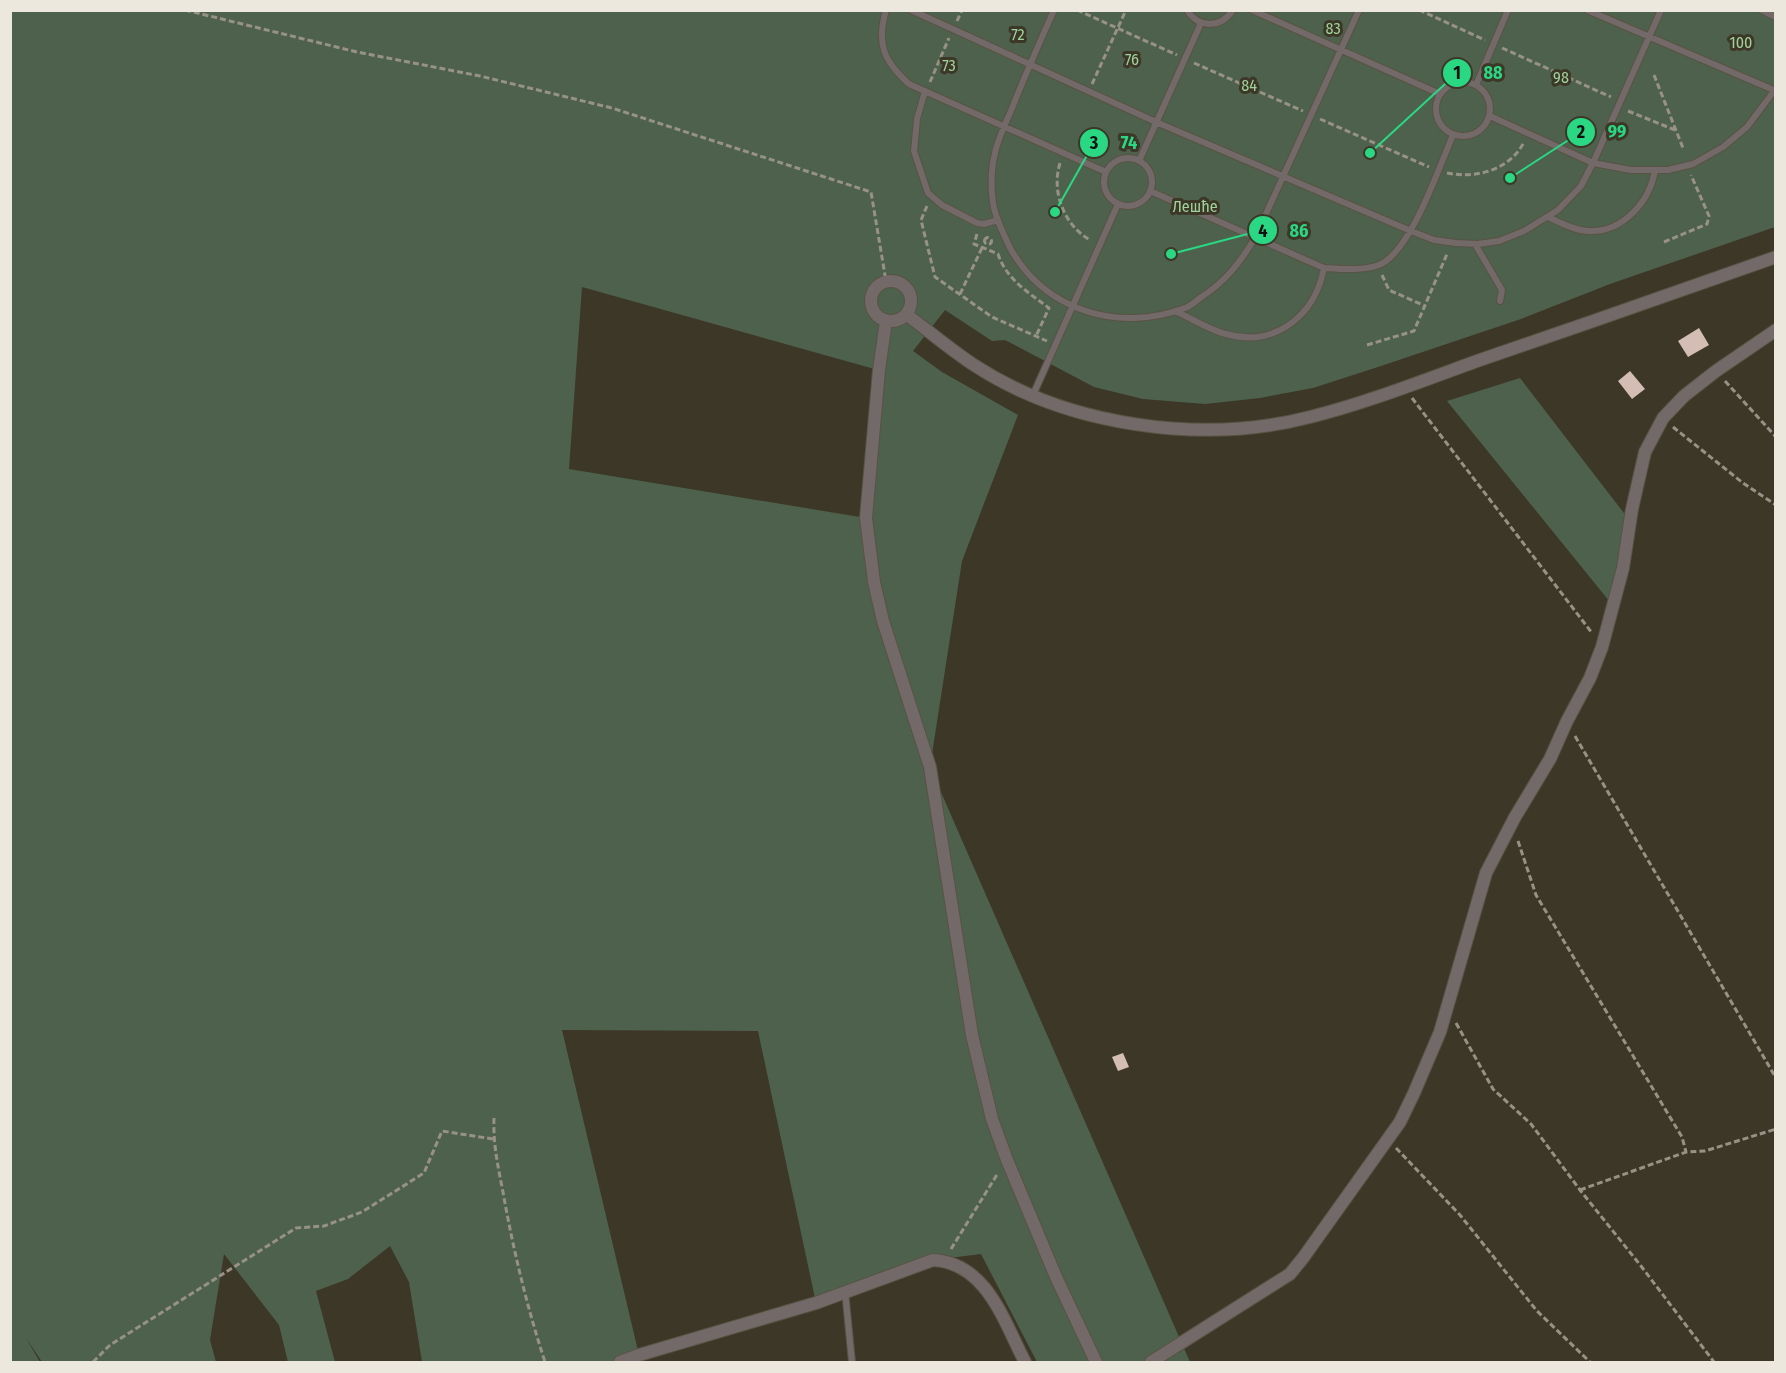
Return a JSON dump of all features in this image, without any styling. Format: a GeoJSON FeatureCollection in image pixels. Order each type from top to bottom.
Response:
{"type":"FeatureCollection","features":[{"type":"Feature","properties":{"kind":"street"},"geometry":{"type":"LineString","coordinates":[[907,315],[975,365],[1033,395],[1099,416],[1138,425],[1172,429],[1254,427],[1309,417],[1404,387],[1776,257]]}},
{"type":"Feature","properties":{"kind":"street"},"geometry":{"type":"LineString","coordinates":[[886,281],[901,283],[910,294],[912,301],[907,315],[895,321],[881,319],[873,310],[871,298],[876,288],[886,281]]}},
{"type":"Feature","properties":{"kind":"street"},"geometry":{"type":"LineString","coordinates":[[886,321],[879,370],[867,530],[874,582],[883,621],[930,767],[972,1035],[992,1119],[1056,1277],[1096,1362]]}},
{"type":"Feature","properties":{"kind":"street"},"geometry":{"type":"LineString","coordinates":[[1150,1362],[1290,1274],[1304,1258],[1400,1122],[1440,1032],[1486,873],[1512,822],[1550,759],[1590,678],[1602,647],[1623,568],[1632,509],[1645,452],[1663,418],[1684,396],[1776,330]]}},
{"type":"Feature","properties":{"kind":"street"},"geometry":{"type":"LineString","coordinates":[[620,1362],[816,1303],[933,1260],[943,1261],[975,1276],[988,1290],[1024,1362]]}},
{"type":"Feature","properties":{"kind":"lane"},"geometry":{"type":"LineString","coordinates":[[886,10],[881,32],[882,48],[892,68],[909,84],[1106,172]]}},
{"type":"Feature","properties":{"kind":"lane"},"geometry":{"type":"LineString","coordinates":[[911,10],[1156,122],[1411,231],[1434,240],[1475,244],[1499,241],[1517,235],[1558,210],[1581,186],[1661,10]]}},
{"type":"Feature","properties":{"kind":"lane"},"geometry":{"type":"LineString","coordinates":[[1054,10],[1029,65],[995,153],[992,177],[993,204],[1017,260],[1038,283],[1073,307],[1092,314],[1122,319],[1154,316],[1187,307],[1220,285],[1241,262],[1255,238],[1359,10]]}},
{"type":"Feature","properties":{"kind":"lane"},"geometry":{"type":"LineString","coordinates":[[1187,10],[1194,19],[1210,25],[1227,19],[1233,10]]}},
{"type":"Feature","properties":{"kind":"lane"},"geometry":{"type":"LineString","coordinates":[[1252,10],[1440,94]]}},
{"type":"Feature","properties":{"kind":"lane"},"geometry":{"type":"LineString","coordinates":[[1476,85],[1508,10]]}},
{"type":"Feature","properties":{"kind":"lane"},"geometry":{"type":"LineString","coordinates":[[1490,116],[1593,163],[1631,170],[1668,170],[1687,165],[1723,147],[1747,126],[1775,91],[1587,10]]}},
{"type":"Feature","properties":{"kind":"lane"},"geometry":{"type":"LineString","coordinates":[[1761,10],[1776,17]]}},
{"type":"Feature","properties":{"kind":"lane"},"geometry":{"type":"LineString","coordinates":[[1139,161],[1201,23]]}},
{"type":"Feature","properties":{"kind":"lane"},"geometry":{"type":"LineString","coordinates":[[1460,82],[1476,85],[1487,95],[1491,109],[1486,125],[1480,131],[1462,137],[1446,131],[1437,118],[1435,110],[1440,94],[1452,84],[1460,82]]}},
{"type":"Feature","properties":{"kind":"lane"},"geometry":{"type":"LineString","coordinates":[[925,91],[917,119],[914,151],[928,193],[942,205],[977,223],[984,224],[998,220]]}},
{"type":"Feature","properties":{"kind":"lane"},"geometry":{"type":"LineString","coordinates":[[1150,191],[1324,267],[1344,270],[1377,266],[1392,256],[1411,231],[1453,135]]}},
{"type":"Feature","properties":{"kind":"lane"},"geometry":{"type":"LineString","coordinates":[[1123,159],[1139,161],[1148,169],[1151,176],[1150,191],[1146,198],[1137,204],[1131,206],[1118,204],[1106,193],[1104,178],[1106,172],[1110,166],[1123,159]]}},
{"type":"Feature","properties":{"kind":"lane"},"geometry":{"type":"LineString","coordinates":[[1548,217],[1576,229],[1591,231],[1608,228],[1623,221],[1637,210],[1647,197],[1655,170]]}},
{"type":"Feature","properties":{"kind":"lane"},"geometry":{"type":"LineString","coordinates":[[1033,395],[1118,204]]}},
{"type":"Feature","properties":{"kind":"lane"},"geometry":{"type":"LineString","coordinates":[[1475,244],[1502,290],[1500,301]]}},
{"type":"Feature","properties":{"kind":"lane"},"geometry":{"type":"LineString","coordinates":[[1175,310],[1226,334],[1249,337],[1275,333],[1297,320],[1313,299],[1324,267]]}},
{"type":"Feature","properties":{"kind":"lane"},"geometry":{"type":"LineString","coordinates":[[845,1291],[852,1362]]}},
{"type":"Feature","properties":{"kind":"path"},"geometry":{"type":"LineString","coordinates":[[185,10],[357,52],[480,76],[612,108],[871,192],[886,281]]}},
{"type":"Feature","properties":{"kind":"path"},"geometry":{"type":"LineString","coordinates":[[925,91],[962,10]]}},
{"type":"Feature","properties":{"kind":"path"},"geometry":{"type":"LineString","coordinates":[[1089,91],[1126,10]]}},
{"type":"Feature","properties":{"kind":"path"},"geometry":{"type":"LineString","coordinates":[[1419,10],[1675,130]]}},
{"type":"Feature","properties":{"kind":"path"},"geometry":{"type":"LineString","coordinates":[[1654,75],[1683,148]]}},
{"type":"Feature","properties":{"kind":"path"},"geometry":{"type":"LineString","coordinates":[[1063,153],[1057,184],[1061,206],[1078,232],[1100,246]]}},
{"type":"Feature","properties":{"kind":"path"},"geometry":{"type":"LineString","coordinates":[[1664,242],[1707,224],[1709,216],[1687,165]]}},
{"type":"Feature","properties":{"kind":"path"},"geometry":{"type":"LineString","coordinates":[[932,197],[921,220],[935,277],[992,317],[1056,345]]}},
{"type":"Feature","properties":{"kind":"path"},"geometry":{"type":"LineString","coordinates":[[960,294],[983,248],[985,241],[978,235],[974,244],[983,248],[998,254],[1001,264],[1017,283],[1049,308],[1036,336]]}},
{"type":"Feature","properties":{"kind":"path"},"geometry":{"type":"LineString","coordinates":[[1367,345],[1414,331],[1447,254]]}},
{"type":"Feature","properties":{"kind":"path"},"geometry":{"type":"LineString","coordinates":[[1377,266],[1389,290],[1425,306]]}},
{"type":"Feature","properties":{"kind":"path"},"geometry":{"type":"LineString","coordinates":[[1716,371],[1776,437]]}},
{"type":"Feature","properties":{"kind":"path"},"geometry":{"type":"LineString","coordinates":[[1404,387],[1602,647]]}},
{"type":"Feature","properties":{"kind":"path"},"geometry":{"type":"LineString","coordinates":[[1663,418],[1743,483],[1776,505]]}},
{"type":"Feature","properties":{"kind":"path"},"geometry":{"type":"LineString","coordinates":[[1567,721],[1776,1078]]}},
{"type":"Feature","properties":{"kind":"path"},"geometry":{"type":"LineString","coordinates":[[1512,822],[1536,895],[1682,1137],[1686,1152]]}},
{"type":"Feature","properties":{"kind":"path"},"geometry":{"type":"LineString","coordinates":[[1447,1008],[1493,1089],[1531,1124],[1713,1362]]}},
{"type":"Feature","properties":{"kind":"path"},"geometry":{"type":"LineString","coordinates":[[494,1118],[493,1139],[508,1223],[545,1362]]}},
{"type":"Feature","properties":{"kind":"path"},"geometry":{"type":"LineString","coordinates":[[1580,1190],[1686,1152],[1705,1151],[1776,1129]]}},
{"type":"Feature","properties":{"kind":"path"},"geometry":{"type":"LineString","coordinates":[[93,1362],[110,1345],[297,1228],[324,1226],[362,1212],[424,1173],[442,1131],[493,1139]]}},
{"type":"Feature","properties":{"kind":"path"},"geometry":{"type":"LineString","coordinates":[[1388,1140],[1460,1215],[1537,1311],[1590,1362]]}},
{"type":"Feature","properties":{"kind":"path"},"geometry":{"type":"LineString","coordinates":[[943,1261],[1007,1160]]}},
{"type":"Feature","properties":{"kind":"green space"},"geometry":{"type":"Polygon","coordinates":[[[11,11],[1775,11],[1775,227],[1610,284],[1521,319],[1381,366],[1313,388],[1260,398],[1205,404],[1143,399],[1094,387],[1005,340],[992,341],[945,310],[913,351],[942,372],[1018,415],[962,561],[930,767],[1190,1362],[1037,1362],[981,1254],[933,1260],[816,1303],[758,1031],[562,1030],[639,1355],[626,1362],[422,1362],[409,1282],[390,1246],[348,1279],[316,1291],[335,1362],[288,1362],[279,1325],[224,1254],[210,1340],[216,1362],[42,1362],[26,1338],[40,1362],[11,1362],[11,11]],[[582,287],[569,469],[866,518],[878,370],[582,287]]]}},
{"type":"Feature","properties":{"kind":"green space"},"geometry":{"type":"Polygon","coordinates":[[[1520,378],[1630,521],[1614,607],[1447,401],[1520,378]]]}},
{"type":"Feature","properties":{"kind":"building"},"geometry":{"type":"Polygon","coordinates":[[[1699,328],[1709,345],[1688,357],[1678,341],[1699,328]]]}},
{"type":"Feature","properties":{"kind":"building"},"geometry":{"type":"Polygon","coordinates":[[[1630,371],[1645,389],[1632,399],[1618,381],[1630,371]]]}},
{"type":"Feature","properties":{"kind":"building"},"geometry":{"type":"Polygon","coordinates":[[[1123,1053],[1129,1067],[1118,1071],[1112,1057],[1123,1053]]]}},
{"type":"Feature","properties":{"kind":"place","name":"88"},"geometry":{"type":"Point","coordinates":[1370,153]}},
{"type":"Feature","properties":{"kind":"place","name":"99"},"geometry":{"type":"Point","coordinates":[1510,178]}},
{"type":"Feature","properties":{"kind":"place","name":"74"},"geometry":{"type":"Point","coordinates":[1055,212]}},
{"type":"Feature","properties":{"kind":"place","name":"86"},"geometry":{"type":"Point","coordinates":[1171,254]}},
{"type":"Feature","properties":{"kind":"park label","name":"83"},"geometry":{"type":"Point","coordinates":[1333,28]}},
{"type":"Feature","properties":{"kind":"park label","name":"72"},"geometry":{"type":"Point","coordinates":[1018,34]}},
{"type":"Feature","properties":{"kind":"park label","name":"100"},"geometry":{"type":"Point","coordinates":[1741,42]}},
{"type":"Feature","properties":{"kind":"park label","name":"76"},"geometry":{"type":"Point","coordinates":[1132,59]}},
{"type":"Feature","properties":{"kind":"park label","name":"73"},"geometry":{"type":"Point","coordinates":[949,65]}},
{"type":"Feature","properties":{"kind":"park label","name":"98"},"geometry":{"type":"Point","coordinates":[1561,77]}},
{"type":"Feature","properties":{"kind":"park label","name":"84"},"geometry":{"type":"Point","coordinates":[1249,85]}},
{"type":"Feature","properties":{"kind":"park label","name":"Лешће"},"geometry":{"type":"Point","coordinates":[1195,206]}}]}
